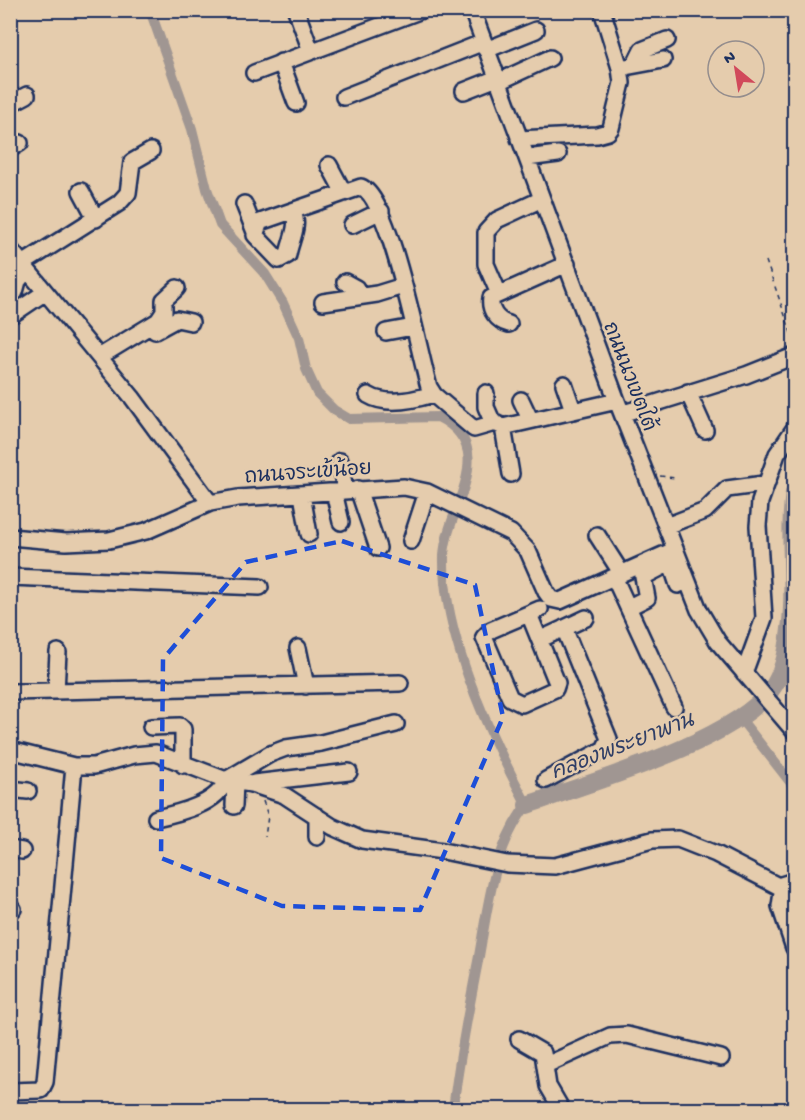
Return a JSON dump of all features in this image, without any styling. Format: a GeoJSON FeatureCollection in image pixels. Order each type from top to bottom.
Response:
{"type":"FeatureCollection","features":[{"type":"Feature","properties":{"kind":"street"},"geometry":{"type":"LineString","coordinates":[[296,10],[310,51]]}},
{"type":"Feature","properties":{"kind":"street","name":"ถนนนวเขตใต้"},"geometry":{"type":"LineString","coordinates":[[472,10],[674,550],[706,625],[746,676],[795,731]]}},
{"type":"Feature","properties":{"kind":"street"},"geometry":{"type":"LineString","coordinates":[[602,10],[628,66]]}},
{"type":"Feature","properties":{"kind":"street"},"geometry":{"type":"LineString","coordinates":[[254,73],[418,11]]}},
{"type":"Feature","properties":{"kind":"street"},"geometry":{"type":"LineString","coordinates":[[344,97],[536,30]]}},
{"type":"Feature","properties":{"kind":"street"},"geometry":{"type":"LineString","coordinates":[[519,139],[597,135],[608,132],[628,66],[642,50],[667,40]]}},
{"type":"Feature","properties":{"kind":"street"},"geometry":{"type":"LineString","coordinates":[[464,91],[498,80],[550,58]]}},
{"type":"Feature","properties":{"kind":"street"},"geometry":{"type":"LineString","coordinates":[[628,66],[663,60]]}},
{"type":"Feature","properties":{"kind":"street"},"geometry":{"type":"LineString","coordinates":[[281,62],[296,103]]}},
{"type":"Feature","properties":{"kind":"street"},"geometry":{"type":"LineString","coordinates":[[10,104],[27,95]]}},
{"type":"Feature","properties":{"kind":"street"},"geometry":{"type":"LineString","coordinates":[[15,292],[20,267],[119,203],[128,193],[132,162],[152,151]]}},
{"type":"Feature","properties":{"kind":"street"},"geometry":{"type":"LineString","coordinates":[[527,158],[558,154]]}},
{"type":"Feature","properties":{"kind":"street"},"geometry":{"type":"LineString","coordinates":[[329,165],[344,193]]}},
{"type":"Feature","properties":{"kind":"street"},"geometry":{"type":"LineString","coordinates":[[255,232],[260,222],[287,209],[361,187],[369,192],[381,211],[433,394],[474,429],[573,410],[620,407],[688,392],[746,375],[795,356]]}},
{"type":"Feature","properties":{"kind":"street"},"geometry":{"type":"LineString","coordinates":[[81,191],[96,219]]}},
{"type":"Feature","properties":{"kind":"street"},"geometry":{"type":"LineString","coordinates":[[319,210],[353,195],[369,192]]}},
{"type":"Feature","properties":{"kind":"street"},"geometry":{"type":"LineString","coordinates":[[499,294],[486,264],[486,232],[497,220],[542,199]]}},
{"type":"Feature","properties":{"kind":"street"},"geometry":{"type":"LineString","coordinates":[[244,204],[255,235],[275,257],[284,259],[288,255],[294,235],[296,216],[287,209]]}},
{"type":"Feature","properties":{"kind":"street"},"geometry":{"type":"LineString","coordinates":[[352,225],[381,211]]}},
{"type":"Feature","properties":{"kind":"street"},"geometry":{"type":"LineString","coordinates":[[10,249],[20,267],[101,360],[210,503]]}},
{"type":"Feature","properties":{"kind":"street"},"geometry":{"type":"LineString","coordinates":[[509,324],[497,318],[490,303],[491,298],[567,264]]}},
{"type":"Feature","properties":{"kind":"street"},"geometry":{"type":"LineString","coordinates":[[345,282],[356,288],[360,296]]}},
{"type":"Feature","properties":{"kind":"street"},"geometry":{"type":"LineString","coordinates":[[323,302],[403,286]]}},
{"type":"Feature","properties":{"kind":"street"},"geometry":{"type":"LineString","coordinates":[[101,360],[158,321],[164,312],[164,300],[177,288]]}},
{"type":"Feature","properties":{"kind":"street"},"geometry":{"type":"LineString","coordinates":[[10,316],[44,293]]}},
{"type":"Feature","properties":{"kind":"street"},"geometry":{"type":"LineString","coordinates":[[101,360],[177,318],[191,322]]}},
{"type":"Feature","properties":{"kind":"street"},"geometry":{"type":"LineString","coordinates":[[386,332],[414,327]]}},
{"type":"Feature","properties":{"kind":"street"},"geometry":{"type":"LineString","coordinates":[[564,384],[573,410]]}},
{"type":"Feature","properties":{"kind":"street"},"geometry":{"type":"LineString","coordinates":[[688,392],[705,430]]}},
{"type":"Feature","properties":{"kind":"street"},"geometry":{"type":"LineString","coordinates":[[486,393],[486,407],[498,425],[511,474]]}},
{"type":"Feature","properties":{"kind":"street"},"geometry":{"type":"LineString","coordinates":[[368,395],[385,400],[417,399],[433,394]]}},
{"type":"Feature","properties":{"kind":"street"},"geometry":{"type":"LineString","coordinates":[[521,400],[530,419]]}},
{"type":"Feature","properties":{"kind":"street"},"geometry":{"type":"LineString","coordinates":[[746,676],[764,618],[758,526],[766,480],[777,454],[795,429]]}},
{"type":"Feature","properties":{"kind":"street"},"geometry":{"type":"LineString","coordinates":[[340,461],[346,491],[378,548]]}},
{"type":"Feature","properties":{"kind":"street"},"geometry":{"type":"LineString","coordinates":[[666,526],[705,511],[727,489],[766,480]]}},
{"type":"Feature","properties":{"kind":"street","name":"ถนนจระเข้น้อย"},"geometry":{"type":"LineString","coordinates":[[10,537],[66,542],[126,537],[146,531],[210,503],[238,498],[302,495],[391,486],[434,495],[511,533],[523,543],[542,607],[541,639],[557,683],[555,688],[534,699],[522,704],[516,703],[510,698],[484,637],[491,630],[542,607]]}},
{"type":"Feature","properties":{"kind":"street"},"geometry":{"type":"LineString","coordinates":[[341,522],[346,491]]}},
{"type":"Feature","properties":{"kind":"street"},"geometry":{"type":"LineString","coordinates":[[302,495],[309,534]]}},
{"type":"Feature","properties":{"kind":"street"},"geometry":{"type":"LineString","coordinates":[[411,541],[434,495]]}},
{"type":"Feature","properties":{"kind":"street"},"geometry":{"type":"LineString","coordinates":[[597,535],[618,575],[629,607],[674,707]]}},
{"type":"Feature","properties":{"kind":"street"},"geometry":{"type":"LineString","coordinates":[[542,607],[674,550]]}},
{"type":"Feature","properties":{"kind":"street"},"geometry":{"type":"LineString","coordinates":[[629,607],[647,598],[643,577],[666,565],[673,570],[680,592]]}},
{"type":"Feature","properties":{"kind":"street"},"geometry":{"type":"LineString","coordinates":[[10,577],[260,587]]}},
{"type":"Feature","properties":{"kind":"street"},"geometry":{"type":"LineString","coordinates":[[541,639],[586,618]]}},
{"type":"Feature","properties":{"kind":"street"},"geometry":{"type":"LineString","coordinates":[[546,780],[604,749],[609,739],[564,628]]}},
{"type":"Feature","properties":{"kind":"street"},"geometry":{"type":"LineString","coordinates":[[298,648],[306,686]]}},
{"type":"Feature","properties":{"kind":"street"},"geometry":{"type":"LineString","coordinates":[[56,691],[58,652]]}},
{"type":"Feature","properties":{"kind":"street"},"geometry":{"type":"LineString","coordinates":[[10,692],[400,683]]}},
{"type":"Feature","properties":{"kind":"street"},"geometry":{"type":"LineString","coordinates":[[156,818],[180,812],[209,799],[231,781],[286,748],[321,743],[396,724]]}},
{"type":"Feature","properties":{"kind":"street"},"geometry":{"type":"LineString","coordinates":[[151,727],[180,726],[183,729],[183,765]]}},
{"type":"Feature","properties":{"kind":"street"},"geometry":{"type":"LineString","coordinates":[[10,750],[74,766],[94,766],[146,753],[166,756],[183,765],[231,781],[255,785],[284,795],[333,827],[362,840],[507,864],[555,866],[652,840],[672,838],[789,884],[780,906],[795,948]]}},
{"type":"Feature","properties":{"kind":"street"},"geometry":{"type":"LineString","coordinates":[[10,1091],[36,1092],[41,1090],[45,1082],[74,766]]}},
{"type":"Feature","properties":{"kind":"street"},"geometry":{"type":"LineString","coordinates":[[255,785],[349,772]]}},
{"type":"Feature","properties":{"kind":"street"},"geometry":{"type":"LineString","coordinates":[[231,781],[234,806]]}},
{"type":"Feature","properties":{"kind":"street"},"geometry":{"type":"LineString","coordinates":[[10,789],[28,791]]}},
{"type":"Feature","properties":{"kind":"street"},"geometry":{"type":"LineString","coordinates":[[317,816],[317,837]]}},
{"type":"Feature","properties":{"kind":"street"},"geometry":{"type":"LineString","coordinates":[[546,1065],[610,1036],[627,1035],[721,1058]]}},
{"type":"Feature","properties":{"kind":"street"},"geometry":{"type":"LineString","coordinates":[[519,1038],[539,1049],[546,1065],[551,1095],[561,1110]]}},
{"type":"Feature","properties":{"kind":"path"},"geometry":{"type":"LineString","coordinates":[[766,261],[795,341]]}},
{"type":"Feature","properties":{"kind":"path"},"geometry":{"type":"LineString","coordinates":[[255,785],[268,816],[265,837]]}},
{"type":"Feature","properties":{"kind":"highlighted area"},"geometry":{"type":"Polygon","coordinates":[[[342,541],[475,585],[503,717],[420,910],[282,906],[161,858],[163,659],[246,562],[342,541]]]}},
{"type":"Feature","properties":{"kind":"waterway"},"geometry":{"type":"LineString","coordinates":[[150,10],[192,129],[207,189],[220,225],[265,274],[283,303],[299,338],[306,369],[317,393],[334,410],[349,419],[438,417],[457,430],[466,445],[469,462],[466,480],[447,538],[444,556],[445,587],[451,619],[471,684],[498,748],[527,805],[507,839],[489,897],[464,1033],[453,1110]]}},
{"type":"Feature","properties":{"kind":"waterway","name":"คลองพระยาพาน"},"geometry":{"type":"LineString","coordinates":[[527,805],[658,759],[693,744],[752,709],[771,690],[782,669],[792,612],[791,527],[794,493]]}},
{"type":"Feature","properties":{"kind":"waterway"},"geometry":{"type":"LineString","coordinates":[[740,718],[794,787]]}}]}
